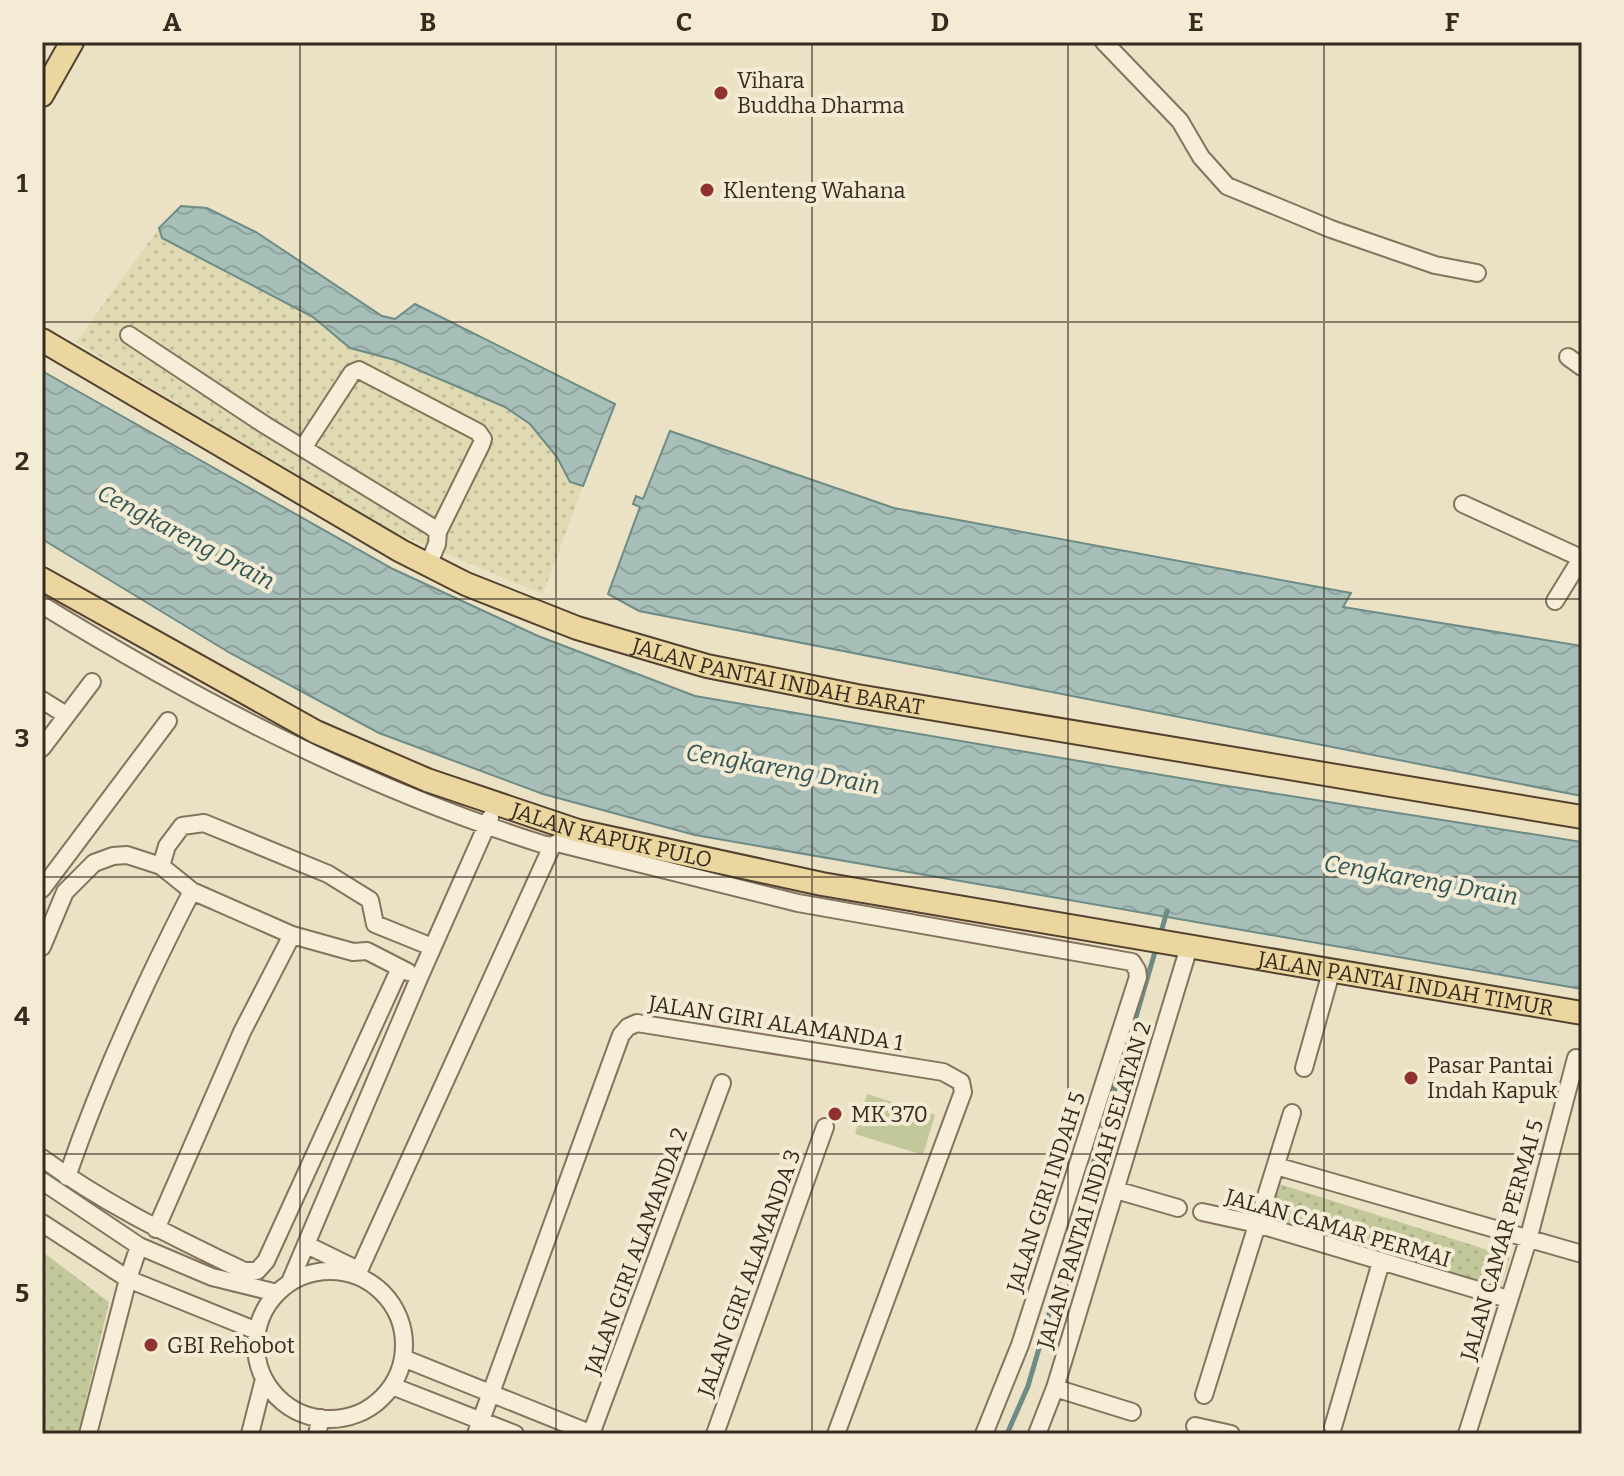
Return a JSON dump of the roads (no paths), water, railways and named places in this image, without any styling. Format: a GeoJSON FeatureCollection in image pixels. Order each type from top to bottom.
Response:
{"type":"FeatureCollection","features":[{"type":"Feature","properties":{"kind":"main road"},"geometry":{"type":"LineString","coordinates":[[42,95],[72,42]]}},
{"type":"Feature","properties":{"kind":"main road","name":"JALAN PANTAI INDAH BARAT"},"geometry":{"type":"LineString","coordinates":[[42,340],[322,506],[428,565],[466,584],[563,623],[707,666],[857,696],[1582,817]]}},
{"type":"Feature","properties":{"kind":"main road","name":"JALAN KAPUK PULO"},"geometry":{"type":"LineString","coordinates":[[42,579],[316,732],[427,780],[578,831],[822,884],[1228,954]]}},
{"type":"Feature","properties":{"kind":"main road","name":"JALAN PANTAI INDAH TIMUR"},"geometry":{"type":"LineString","coordinates":[[1228,954],[1582,1013]]}},
{"type":"Feature","properties":{"kind":"street"},"geometry":{"type":"LineString","coordinates":[[1104,42],[1180,121],[1201,157],[1227,186],[1346,235],[1435,265],[1477,273]]}},
{"type":"Feature","properties":{"kind":"street"},"geometry":{"type":"LineString","coordinates":[[129,335],[438,532]]}},
{"type":"Feature","properties":{"kind":"street"},"geometry":{"type":"LineString","coordinates":[[303,448],[352,373],[359,370],[478,432],[483,439],[481,445],[438,532],[437,544],[428,565]]}},
{"type":"Feature","properties":{"kind":"street"},"geometry":{"type":"LineString","coordinates":[[1463,504],[1582,557],[1555,601]]}},
{"type":"Feature","properties":{"kind":"street","name":"JALAN KAPUK PULO"},"geometry":{"type":"LineString","coordinates":[[42,605],[193,692],[333,765],[486,826]]}},
{"type":"Feature","properties":{"kind":"street"},"geometry":{"type":"LineString","coordinates":[[42,748],[92,682]]}},
{"type":"Feature","properties":{"kind":"street"},"geometry":{"type":"LineString","coordinates":[[42,700],[66,715]]}},
{"type":"Feature","properties":{"kind":"street"},"geometry":{"type":"LineString","coordinates":[[42,889],[168,721]]}},
{"type":"Feature","properties":{"kind":"street"},"geometry":{"type":"LineString","coordinates":[[307,1245],[379,1288],[395,1308],[403,1333],[403,1358],[392,1386],[378,1401],[361,1412],[319,1426],[288,1406],[274,1394],[264,1379],[257,1355],[257,1331],[265,1311],[283,1288],[307,1245],[432,947],[496,805]]}},
{"type":"Feature","properties":{"kind":"street"},"geometry":{"type":"LineString","coordinates":[[161,866],[167,846],[182,826],[204,823],[328,874],[370,900],[375,924],[432,947]]}},
{"type":"Feature","properties":{"kind":"street"},"geometry":{"type":"LineString","coordinates":[[486,826],[554,844]]}},
{"type":"Feature","properties":{"kind":"street"},"geometry":{"type":"LineString","coordinates":[[358,1273],[554,844],[578,831]]}},
{"type":"Feature","properties":{"kind":"street","name":"JALAN GIRI INDAH 5"},"geometry":{"type":"LineString","coordinates":[[554,844],[798,903],[1132,962],[1138,977],[1020,1345],[984,1434]]}},
{"type":"Feature","properties":{"kind":"street"},"geometry":{"type":"LineString","coordinates":[[42,947],[65,892],[94,863],[127,855],[161,866],[192,891],[292,935],[353,952],[367,951],[419,978]]}},
{"type":"Feature","properties":{"kind":"street"},"geometry":{"type":"LineString","coordinates":[[67,1177],[106,1071],[148,976],[192,891]]}},
{"type":"Feature","properties":{"kind":"street"},"geometry":{"type":"LineString","coordinates":[[156,1229],[242,1032],[292,935]]}},
{"type":"Feature","properties":{"kind":"street","name":"JALAN PANTAI INDAH SELATAN 2"},"geometry":{"type":"LineString","coordinates":[[1037,1434],[1055,1388],[1116,1190],[1169,943]]}},
{"type":"Feature","properties":{"kind":"street"},"geometry":{"type":"LineString","coordinates":[[42,1158],[67,1177],[156,1229],[244,1271],[257,1271],[266,1261],[400,968]]}},
{"type":"Feature","properties":{"kind":"street"},"geometry":{"type":"LineString","coordinates":[[1304,1068],[1332,969]]}},
{"type":"Feature","properties":{"kind":"street","name":"JALAN GIRI ALAMANDA 1"},"geometry":{"type":"LineString","coordinates":[[478,1427],[621,1035],[637,1023],[943,1072],[961,1082],[963,1092],[836,1434]]}},
{"type":"Feature","properties":{"kind":"street","name":"JALAN CAMAR PERMAI 5"},"geometry":{"type":"LineString","coordinates":[[1467,1434],[1528,1240],[1576,1058]]}},
{"type":"Feature","properties":{"kind":"street","name":"JALAN GIRI ALAMANDA 2"},"geometry":{"type":"LineString","coordinates":[[591,1434],[722,1083]]}},
{"type":"Feature","properties":{"kind":"street"},"geometry":{"type":"LineString","coordinates":[[1204,1395],[1292,1113]]}},
{"type":"Feature","properties":{"kind":"street","name":"JALAN GIRI ALAMANDA 3"},"geometry":{"type":"LineString","coordinates":[[715,1434],[825,1127]]}},
{"type":"Feature","properties":{"kind":"street","name":"JALAN CAMAR PERMAI"},"geometry":{"type":"LineString","coordinates":[[1276,1166],[1582,1254]]}},
{"type":"Feature","properties":{"kind":"street"},"geometry":{"type":"LineString","coordinates":[[42,1181],[139,1246],[212,1277],[283,1288],[311,1273],[334,1270],[358,1273]]}},
{"type":"Feature","properties":{"kind":"street"},"geometry":{"type":"LineString","coordinates":[[1116,1190],[1178,1208]]}},
{"type":"Feature","properties":{"kind":"street","name":"JALAN CAMAR PERMAI"},"geometry":{"type":"LineString","coordinates":[[1202,1212],[1257,1224],[1508,1299]]}},
{"type":"Feature","properties":{"kind":"street"},"geometry":{"type":"LineString","coordinates":[[42,1223],[128,1279],[257,1331]]}},
{"type":"Feature","properties":{"kind":"street"},"geometry":{"type":"LineString","coordinates":[[88,1434],[139,1246]]}},
{"type":"Feature","properties":{"kind":"street"},"geometry":{"type":"LineString","coordinates":[[1333,1427],[1381,1262]]}},
{"type":"Feature","properties":{"kind":"street"},"geometry":{"type":"LineString","coordinates":[[403,1358],[591,1434]]}},
{"type":"Feature","properties":{"kind":"street"},"geometry":{"type":"LineString","coordinates":[[250,1434],[264,1379]]}},
{"type":"Feature","properties":{"kind":"street"},"geometry":{"type":"LineString","coordinates":[[392,1386],[478,1427],[515,1434]]}},
{"type":"Feature","properties":{"kind":"street"},"geometry":{"type":"LineString","coordinates":[[1055,1388],[1132,1412]]}},
{"type":"Feature","properties":{"kind":"street"},"geometry":{"type":"LineString","coordinates":[[1195,1426],[1231,1434]]}},
{"type":"Feature","properties":{"kind":"water"},"geometry":{"type":"Polygon","coordinates":[[[181,206],[207,208],[256,232],[382,316],[395,319],[415,304],[615,404],[583,486],[570,482],[557,457],[530,424],[505,407],[395,360],[350,348],[313,317],[162,238],[159,228],[181,206]]]}},
{"type":"Feature","properties":{"kind":"water","name":"Cengkareng Drain"},"geometry":{"type":"Polygon","coordinates":[[[42,371],[393,569],[538,636],[695,696],[1582,842],[1582,989],[695,835],[543,794],[379,733],[230,653],[42,539],[42,371]]]}},
{"type":"Feature","properties":{"kind":"water"},"geometry":{"type":"Polygon","coordinates":[[[670,431],[894,508],[1351,593],[1343,607],[1582,646],[1582,796],[639,611],[608,594],[640,507],[633,504],[636,496],[643,499],[670,431]]]}},
{"type":"Feature","properties":{"kind":"waterway"},"geometry":{"type":"LineString","coordinates":[[1160,936],[1167,911]]}},
{"type":"Feature","properties":{"kind":"waterway"},"geometry":{"type":"LineString","coordinates":[[1007,1434],[1028,1386],[1157,945]]}},
{"type":"Feature","properties":{"kind":"place","name":"Vihara Buddha Dharma"},"geometry":{"type":"Point","coordinates":[721,93]}},
{"type":"Feature","properties":{"kind":"place","name":"Klenteng Wahana"},"geometry":{"type":"Point","coordinates":[707,190]}},
{"type":"Feature","properties":{"kind":"place","name":"Pasar Pantai Indah Kapuk"},"geometry":{"type":"Point","coordinates":[1411,1078]}},
{"type":"Feature","properties":{"kind":"place","name":"MK 370"},"geometry":{"type":"Point","coordinates":[835,1114]}},
{"type":"Feature","properties":{"kind":"place","name":"GBI Rehobot"},"geometry":{"type":"Point","coordinates":[151,1345]}}]}
